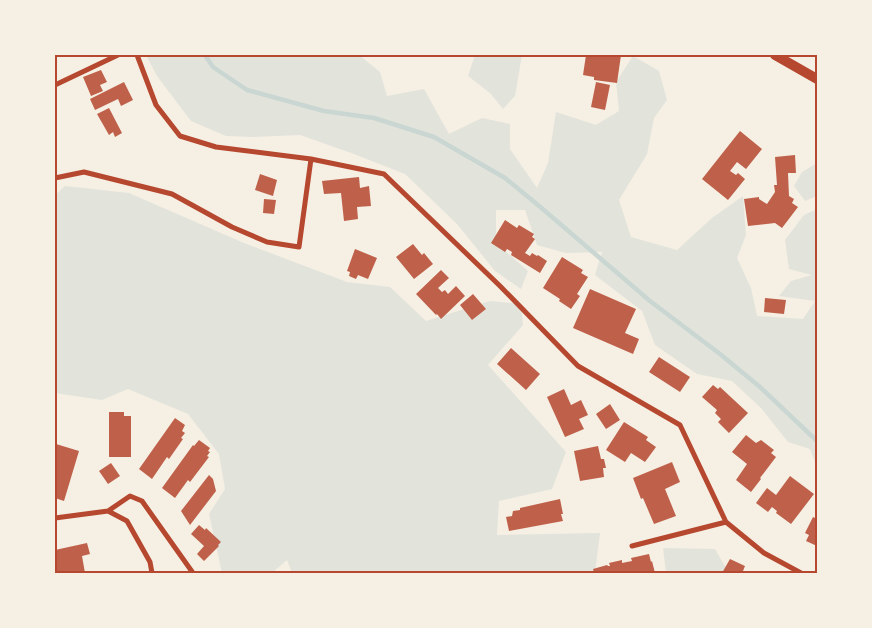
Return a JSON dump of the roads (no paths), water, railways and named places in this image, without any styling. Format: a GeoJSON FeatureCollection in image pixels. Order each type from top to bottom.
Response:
{"type":"FeatureCollection","features":[{"type":"Feature","properties":{"kind":"main road"},"geometry":{"type":"LineString","coordinates":[[775,55],[817,79]]}},
{"type":"Feature","properties":{"kind":"street"},"geometry":{"type":"LineString","coordinates":[[55,85],[118,55]]}},
{"type":"Feature","properties":{"kind":"street"},"geometry":{"type":"LineString","coordinates":[[137,55],[156,105],[180,136],[216,147],[311,159],[384,174],[500,286],[578,366],[680,425],[726,522],[764,553],[801,573]]}},
{"type":"Feature","properties":{"kind":"street"},"geometry":{"type":"LineString","coordinates":[[55,178],[84,172],[172,194],[232,227],[267,242],[299,247],[311,159]]}},
{"type":"Feature","properties":{"kind":"street"},"geometry":{"type":"LineString","coordinates":[[55,518],[108,511],[130,496],[142,501],[193,573]]}},
{"type":"Feature","properties":{"kind":"street"},"geometry":{"type":"LineString","coordinates":[[108,511],[127,521],[150,562],[152,573]]}},
{"type":"Feature","properties":{"kind":"street"},"geometry":{"type":"LineString","coordinates":[[632,546],[726,522]]}},
{"type":"Feature","properties":{"kind":"waterway"},"geometry":{"type":"LineString","coordinates":[[205,55],[213,67],[247,90],[324,111],[374,118],[434,137],[505,178],[650,301],[760,387],[817,441]]}}]}
